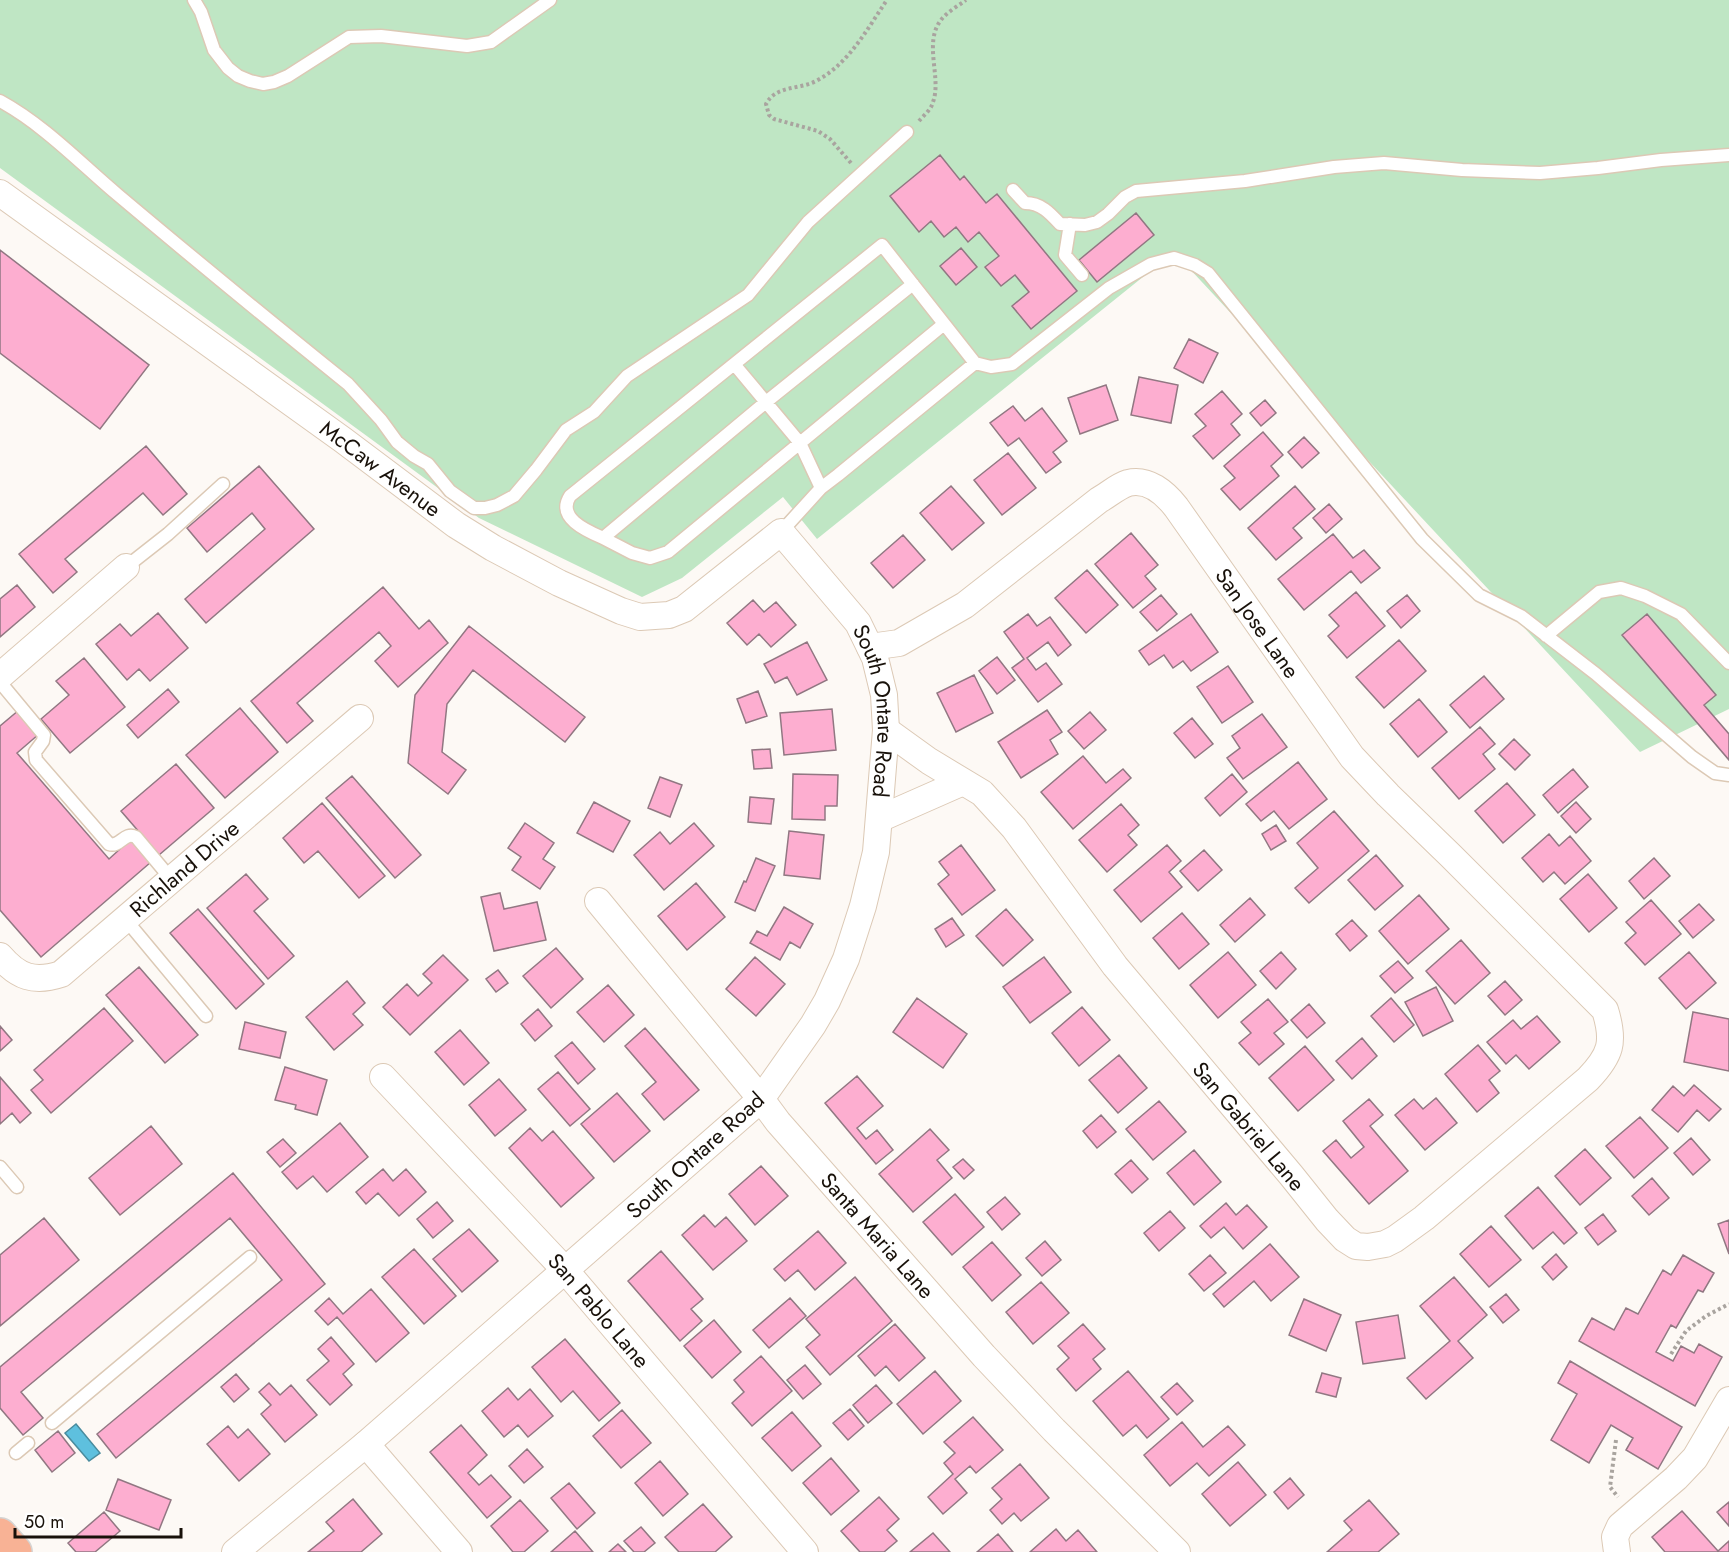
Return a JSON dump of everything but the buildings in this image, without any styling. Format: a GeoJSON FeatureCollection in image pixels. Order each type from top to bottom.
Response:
{"type":"FeatureCollection","features":[{"type":"Feature","properties":{"kind":"main road"},"geometry":{"type":"LineString","coordinates":[[0,1535],[15,1552]]}},
{"type":"Feature","properties":{"kind":"street","name":"McCaw Avenue"},"geometry":{"type":"LineString","coordinates":[[0,193],[343,440],[456,525],[559,583],[621,611],[640,617],[669,615],[684,609],[781,532]]}},
{"type":"Feature","properties":{"kind":"street","name":"San Jose Lane"},"geometry":{"type":"LineString","coordinates":[[870,647],[899,643],[965,605],[1116,489],[1128,483],[1141,483],[1154,487],[1165,494],[1176,507],[1352,757],[1597,1001]]}},
{"type":"Feature","properties":{"kind":"street","name":"South Ontare Road"},"geometry":{"type":"LineString","coordinates":[[247,1545],[761,1099],[827,1001],[846,959],[863,906],[876,852],[886,730],[884,695],[875,658],[858,623],[781,532]]}},
{"type":"Feature","properties":{"kind":"street"},"geometry":{"type":"LineString","coordinates":[[0,676],[126,567]]}},
{"type":"Feature","properties":{"kind":"street","name":"Richland Drive"},"geometry":{"type":"LineString","coordinates":[[0,956],[15,971],[38,979],[50,978],[71,968],[360,718]]}},
{"type":"Feature","properties":{"kind":"street","name":"San Gabriel Lane"},"geometry":{"type":"LineString","coordinates":[[886,730],[922,757],[982,793],[1014,828],[1115,966],[1327,1220],[1345,1239],[1356,1246],[1368,1247],[1385,1244],[1424,1218],[1588,1079],[1602,1064],[1609,1051],[1608,1022],[1605,1010],[1597,1001]]}},
{"type":"Feature","properties":{"kind":"street"},"geometry":{"type":"LineString","coordinates":[[879,819],[963,782]]}},
{"type":"Feature","properties":{"kind":"street","name":"Santa Maria Lane"},"geometry":{"type":"LineString","coordinates":[[598,901],[778,1122],[984,1356],[1054,1430],[1177,1552]]}},
{"type":"Feature","properties":{"kind":"street","name":"San Pablo Lane"},"geometry":{"type":"LineString","coordinates":[[383,1077],[565,1270],[805,1552]]}},
{"type":"Feature","properties":{"kind":"street"},"geometry":{"type":"LineString","coordinates":[[1617,1552],[1615,1537],[1620,1526],[1676,1478],[1695,1458],[1729,1400]]}},
{"type":"Feature","properties":{"kind":"street"},"geometry":{"type":"LineString","coordinates":[[366,1444],[459,1552]]}},
{"type":"Feature","properties":{"kind":"lane"},"geometry":{"type":"LineString","coordinates":[[194,0],[201,12],[214,50],[228,68],[244,79],[263,84],[288,76],[350,37],[381,36],[467,46],[491,42],[550,0]]}},
{"type":"Feature","properties":{"kind":"lane"},"geometry":{"type":"LineString","coordinates":[[0,101],[15,109],[50,136],[125,201],[348,384],[381,420],[397,442],[428,464],[450,491],[474,508],[497,505],[514,496],[566,430],[594,412],[627,376],[748,295],[808,222],[907,132]]}},
{"type":"Feature","properties":{"kind":"lane"},"geometry":{"type":"LineString","coordinates":[[1013,190],[1025,203],[1035,203],[1060,224],[1085,225],[1097,222],[1125,197],[1137,191],[1245,181],[1334,167],[1384,163],[1462,170],[1540,173],[1729,155]]}},
{"type":"Feature","properties":{"kind":"lane"},"geometry":{"type":"LineString","coordinates":[[1070,224],[1065,255],[1082,275]]}},
{"type":"Feature","properties":{"kind":"lane"},"geometry":{"type":"LineString","coordinates":[[944,324],[668,552],[650,558],[632,553],[579,527],[570,517],[565,504],[570,496],[882,244],[975,363],[991,367],[1012,364],[1109,288],[1151,264],[1174,258],[1195,265],[1208,273],[1422,539],[1479,595],[1521,616],[1596,674],[1692,758],[1715,773],[1729,776]]}},
{"type":"Feature","properties":{"kind":"lane"},"geometry":{"type":"LineString","coordinates":[[603,538],[766,402],[913,285]]}},
{"type":"Feature","properties":{"kind":"lane"},"geometry":{"type":"LineString","coordinates":[[781,532],[821,488],[975,363]]}},
{"type":"Feature","properties":{"kind":"lane"},"geometry":{"type":"LineString","coordinates":[[734,364],[800,443],[821,488]]}},
{"type":"Feature","properties":{"kind":"lane"},"geometry":{"type":"LineString","coordinates":[[126,567],[168,534],[223,484]]}},
{"type":"Feature","properties":{"kind":"lane"},"geometry":{"type":"LineString","coordinates":[[1546,636],[1599,592],[1621,588],[1645,596],[1681,614],[1729,663]]}},
{"type":"Feature","properties":{"kind":"lane"},"geometry":{"type":"LineString","coordinates":[[0,682],[44,735],[43,741],[35,752],[36,760],[109,844],[117,844],[127,836],[136,837],[172,880]]}},
{"type":"Feature","properties":{"kind":"lane"},"geometry":{"type":"LineString","coordinates":[[126,920],[206,1016]]}},
{"type":"Feature","properties":{"kind":"lane"},"geometry":{"type":"LineString","coordinates":[[0,1167],[17,1187]]}},
{"type":"Feature","properties":{"kind":"lane"},"geometry":{"type":"LineString","coordinates":[[51,1423],[250,1257]]}},
{"type":"Feature","properties":{"kind":"lane"},"geometry":{"type":"LineString","coordinates":[[16,1453],[28,1443]]}},
{"type":"Feature","properties":{"kind":"path"},"geometry":{"type":"LineString","coordinates":[[860,174],[830,139],[818,132],[774,119],[769,116],[766,104],[770,97],[780,91],[815,82],[835,68],[852,52],[887,0]]}},
{"type":"Feature","properties":{"kind":"path"},"geometry":{"type":"LineString","coordinates":[[907,132],[927,113],[933,103],[935,89],[932,52],[939,22],[966,0]]}},
{"type":"Feature","properties":{"kind":"path"},"geometry":{"type":"LineString","coordinates":[[1671,1354],[1686,1331],[1706,1316],[1729,1304]]}},
{"type":"Feature","properties":{"kind":"path"},"geometry":{"type":"LineString","coordinates":[[1616,1440],[1610,1487],[1632,1515]]}},
{"type":"Feature","properties":{"kind":"green space"},"geometry":{"type":"Polygon","coordinates":[[[0,0],[1729,0],[1729,709],[1640,752],[1174,252],[817,539],[783,497],[682,578],[642,597],[479,518],[0,168],[0,0]]]}},
{"type":"Feature","properties":{"kind":"water"},"geometry":{"type":"Polygon","coordinates":[[[76,1424],[100,1453],[89,1461],[65,1433],[76,1424]]]}}]}
